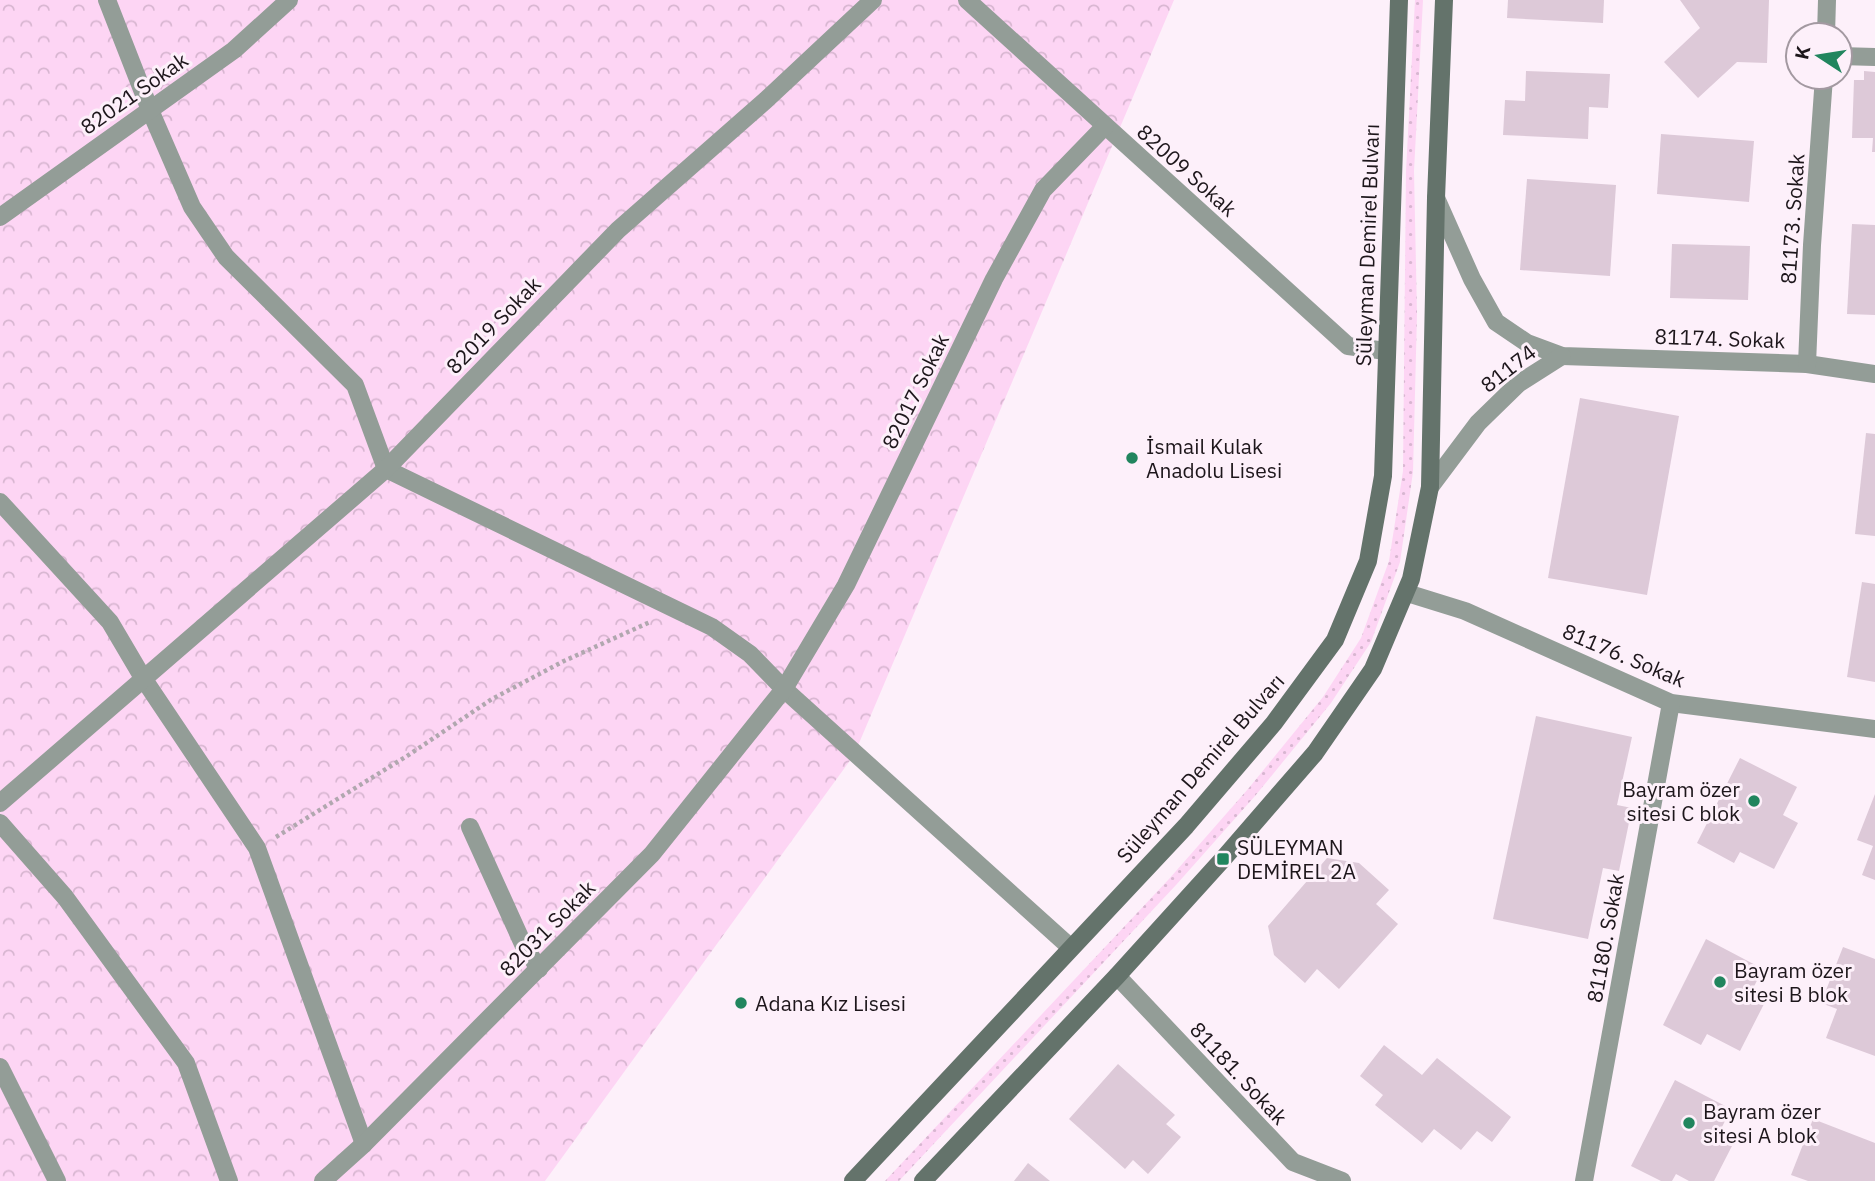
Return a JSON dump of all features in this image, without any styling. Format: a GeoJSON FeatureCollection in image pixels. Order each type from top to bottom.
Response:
{"type":"FeatureCollection","features":[{"type":"Feature","properties":{"kind":"main road","name":"Süleyman Demirel Bulvarı"},"geometry":{"type":"LineString","coordinates":[[853,1181],[1186,826],[1274,723],[1335,640],[1368,561],[1383,476],[1399,0]]}},
{"type":"Feature","properties":{"kind":"main road"},"geometry":{"type":"LineString","coordinates":[[923,1181],[1117,976],[1315,753],[1373,669],[1406,593],[1430,487],[1436,198],[1444,0]]}},
{"type":"Feature","properties":{"kind":"street"},"geometry":{"type":"LineString","coordinates":[[107,0],[192,207],[226,257],[355,385],[386,469],[712,627],[750,654],[784,689],[1070,947]]}},
{"type":"Feature","properties":{"kind":"street","name":"82021 Sokak"},"geometry":{"type":"LineString","coordinates":[[0,217],[234,50],[289,0]]}},
{"type":"Feature","properties":{"kind":"street","name":"82019 Sokak"},"geometry":{"type":"LineString","coordinates":[[0,803],[386,469],[618,230],[766,100],[873,0]]}},
{"type":"Feature","properties":{"kind":"street","name":"82009 Sokak"},"geometry":{"type":"LineString","coordinates":[[967,0],[1348,346],[1386,351]]}},
{"type":"Feature","properties":{"kind":"street"},"geometry":{"type":"LineString","coordinates":[[1826,21],[1827,0]]}},
{"type":"Feature","properties":{"kind":"street"},"geometry":{"type":"LineString","coordinates":[[1854,56],[1875,57]]}},
{"type":"Feature","properties":{"kind":"street","name":"81173. Sokak"},"geometry":{"type":"LineString","coordinates":[[1807,364],[1823,91]]}},
{"type":"Feature","properties":{"kind":"street","name":"82017 Sokak"},"geometry":{"type":"LineString","coordinates":[[784,689],[846,585],[994,279],[1043,190],[1105,126]]}},
{"type":"Feature","properties":{"kind":"street","name":"81174"},"geometry":{"type":"LineString","coordinates":[[1436,198],[1472,279],[1496,322],[1527,343],[1562,356]]}},
{"type":"Feature","properties":{"kind":"street","name":"81174"},"geometry":{"type":"LineString","coordinates":[[1430,487],[1478,423],[1518,384],[1562,356]]}},
{"type":"Feature","properties":{"kind":"street","name":"81174. Sokak"},"geometry":{"type":"LineString","coordinates":[[1562,356],[1807,364],[1875,374]]}},
{"type":"Feature","properties":{"kind":"street"},"geometry":{"type":"LineString","coordinates":[[4,515],[110,622],[143,678],[257,848],[364,1144]]}},
{"type":"Feature","properties":{"kind":"street","name":"81176. Sokak"},"geometry":{"type":"LineString","coordinates":[[1406,593],[1465,611],[1671,703],[1875,729]]}},
{"type":"Feature","properties":{"kind":"street","name":"82031 Sokak"},"geometry":{"type":"LineString","coordinates":[[323,1181],[364,1144],[652,854],[784,689]]}},
{"type":"Feature","properties":{"kind":"street","name":"81180. Sokak"},"geometry":{"type":"LineString","coordinates":[[1584,1181],[1671,703]]}},
{"type":"Feature","properties":{"kind":"street"},"geometry":{"type":"LineString","coordinates":[[0,823],[65,897],[187,1063],[229,1181]]}},
{"type":"Feature","properties":{"kind":"street"},"geometry":{"type":"LineString","coordinates":[[470,827],[523,944],[539,969]]}},
{"type":"Feature","properties":{"kind":"street","name":"81181. Sokak"},"geometry":{"type":"LineString","coordinates":[[1117,976],[1293,1162],[1342,1181]]}},
{"type":"Feature","properties":{"kind":"street"},"geometry":{"type":"LineString","coordinates":[[0,1067],[57,1181]]}},
{"type":"Feature","properties":{"kind":"path"},"geometry":{"type":"LineString","coordinates":[[257,848],[407,757],[492,699],[564,661],[676,611]]}},
{"type":"Feature","properties":{"kind":"green space"},"geometry":{"type":"Polygon","coordinates":[[[0,0],[1174,0],[854,755],[545,1181],[0,1181],[0,0]]]}},
{"type":"Feature","properties":{"kind":"green space"},"geometry":{"type":"Polygon","coordinates":[[[1415,0],[1423,0],[1414,171],[1417,314],[1413,472],[1400,562],[1371,642],[1331,703],[1255,796],[1176,885],[899,1181],[885,1181],[1169,879],[1248,789],[1323,697],[1361,638],[1389,561],[1403,471],[1406,171],[1415,0]]]}},
{"type":"Feature","properties":{"kind":"building"},"geometry":{"type":"Polygon","coordinates":[[[1508,0],[1604,0],[1603,23],[1507,18],[1508,0]]]}},
{"type":"Feature","properties":{"kind":"building"},"geometry":{"type":"Polygon","coordinates":[[[1680,0],[1769,0],[1767,63],[1737,62],[1698,98],[1664,62],[1700,28],[1680,0]]]}},
{"type":"Feature","properties":{"kind":"building"},"geometry":{"type":"Polygon","coordinates":[[[1526,71],[1610,74],[1608,108],[1589,107],[1588,139],[1503,135],[1505,100],[1525,101],[1526,71]]]}},
{"type":"Feature","properties":{"kind":"building"},"geometry":{"type":"Polygon","coordinates":[[[1864,71],[1875,72],[1875,152],[1872,152],[1873,138],[1852,138],[1854,80],[1864,80],[1864,71]]]}},
{"type":"Feature","properties":{"kind":"building"},"geometry":{"type":"Polygon","coordinates":[[[1661,134],[1754,141],[1749,202],[1657,194],[1661,134]]]}},
{"type":"Feature","properties":{"kind":"building"},"geometry":{"type":"Polygon","coordinates":[[[1527,179],[1616,185],[1610,276],[1520,270],[1527,179]]]}},
{"type":"Feature","properties":{"kind":"building"},"geometry":{"type":"Polygon","coordinates":[[[1852,224],[1875,225],[1875,315],[1847,314],[1852,224]]]}},
{"type":"Feature","properties":{"kind":"building"},"geometry":{"type":"Polygon","coordinates":[[[1672,244],[1750,246],[1748,300],[1670,298],[1672,244]]]}},
{"type":"Feature","properties":{"kind":"building"},"geometry":{"type":"Polygon","coordinates":[[[1580,398],[1679,416],[1647,595],[1548,578],[1580,398]]]}},
{"type":"Feature","properties":{"kind":"building"},"geometry":{"type":"Polygon","coordinates":[[[1866,433],[1875,434],[1875,536],[1855,534],[1866,433]]]}},
{"type":"Feature","properties":{"kind":"building"},"geometry":{"type":"Polygon","coordinates":[[[1862,582],[1875,584],[1875,682],[1847,677],[1862,582]]]}},
{"type":"Feature","properties":{"kind":"building"},"geometry":{"type":"Polygon","coordinates":[[[1536,716],[1632,737],[1617,805],[1632,808],[1619,871],[1603,868],[1588,939],[1493,919],[1536,716]]]}},
{"type":"Feature","properties":{"kind":"building","name":"Bayram özer sitesi C blok"},"geometry":{"type":"Polygon","coordinates":[[[1740,758],[1797,787],[1783,815],[1798,823],[1774,869],[1740,852],[1734,863],[1697,843],[1740,758]]]}},
{"type":"Feature","properties":{"kind":"building"},"geometry":{"type":"Polygon","coordinates":[[[1875,794],[1875,880],[1862,875],[1873,846],[1857,840],[1875,794]]]}},
{"type":"Feature","properties":{"kind":"building"},"geometry":{"type":"Polygon","coordinates":[[[1327,858],[1359,863],[1389,890],[1376,904],[1398,924],[1339,989],[1317,969],[1305,983],[1274,955],[1268,926],[1327,858]]]}},
{"type":"Feature","properties":{"kind":"building","name":"Bayram özer sitesi B blok"},"geometry":{"type":"Polygon","coordinates":[[[1706,939],[1763,969],[1749,996],[1764,1004],[1740,1051],[1707,1034],[1701,1045],[1663,1025],[1706,939]]]}},
{"type":"Feature","properties":{"kind":"building"},"geometry":{"type":"Polygon","coordinates":[[[1843,947],[1875,959],[1875,1056],[1826,1038],[1837,1009],[1821,1003],[1843,947]]]}},
{"type":"Feature","properties":{"kind":"building"},"geometry":{"type":"Polygon","coordinates":[[[1384,1045],[1422,1075],[1437,1058],[1511,1117],[1492,1142],[1477,1131],[1461,1150],[1434,1129],[1422,1143],[1375,1105],[1383,1095],[1360,1076],[1384,1045]]]}},
{"type":"Feature","properties":{"kind":"building"},"geometry":{"type":"Polygon","coordinates":[[[1118,1064],[1175,1115],[1166,1124],[1181,1137],[1148,1174],[1133,1160],[1125,1169],[1069,1119],[1118,1064]]]}},
{"type":"Feature","properties":{"kind":"building","name":"Bayram özer sitesi A blok"},"geometry":{"type":"Polygon","coordinates":[[[1675,1080],[1731,1109],[1717,1137],[1733,1144],[1714,1181],[1689,1181],[1676,1174],[1672,1181],[1661,1181],[1631,1166],[1675,1080]]]}},
{"type":"Feature","properties":{"kind":"building"},"geometry":{"type":"Polygon","coordinates":[[[1813,1119],[1875,1143],[1875,1181],[1808,1181],[1791,1175],[1813,1119]]]}},
{"type":"Feature","properties":{"kind":"building"},"geometry":{"type":"Polygon","coordinates":[[[1028,1163],[1050,1181],[1014,1181],[1028,1163]]]}},
{"type":"Feature","properties":{"kind":"place","name":"İsmail Kulak Anadolu Lisesi"},"geometry":{"type":"Point","coordinates":[1132,458]}},
{"type":"Feature","properties":{"kind":"place","name":"Bayram özer sitesi C blok"},"geometry":{"type":"Point","coordinates":[1754,801]}},
{"type":"Feature","properties":{"kind":"place","name":"SÜLEYMAN DEMİREL 2A"},"geometry":{"type":"Point","coordinates":[1223,859]}},
{"type":"Feature","properties":{"kind":"place","name":"Bayram özer sitesi B blok"},"geometry":{"type":"Point","coordinates":[1720,982]}},
{"type":"Feature","properties":{"kind":"place","name":"Adana Kız Lisesi"},"geometry":{"type":"Point","coordinates":[741,1003]}},
{"type":"Feature","properties":{"kind":"place","name":"Bayram özer sitesi A blok"},"geometry":{"type":"Point","coordinates":[1689,1123]}}]}
